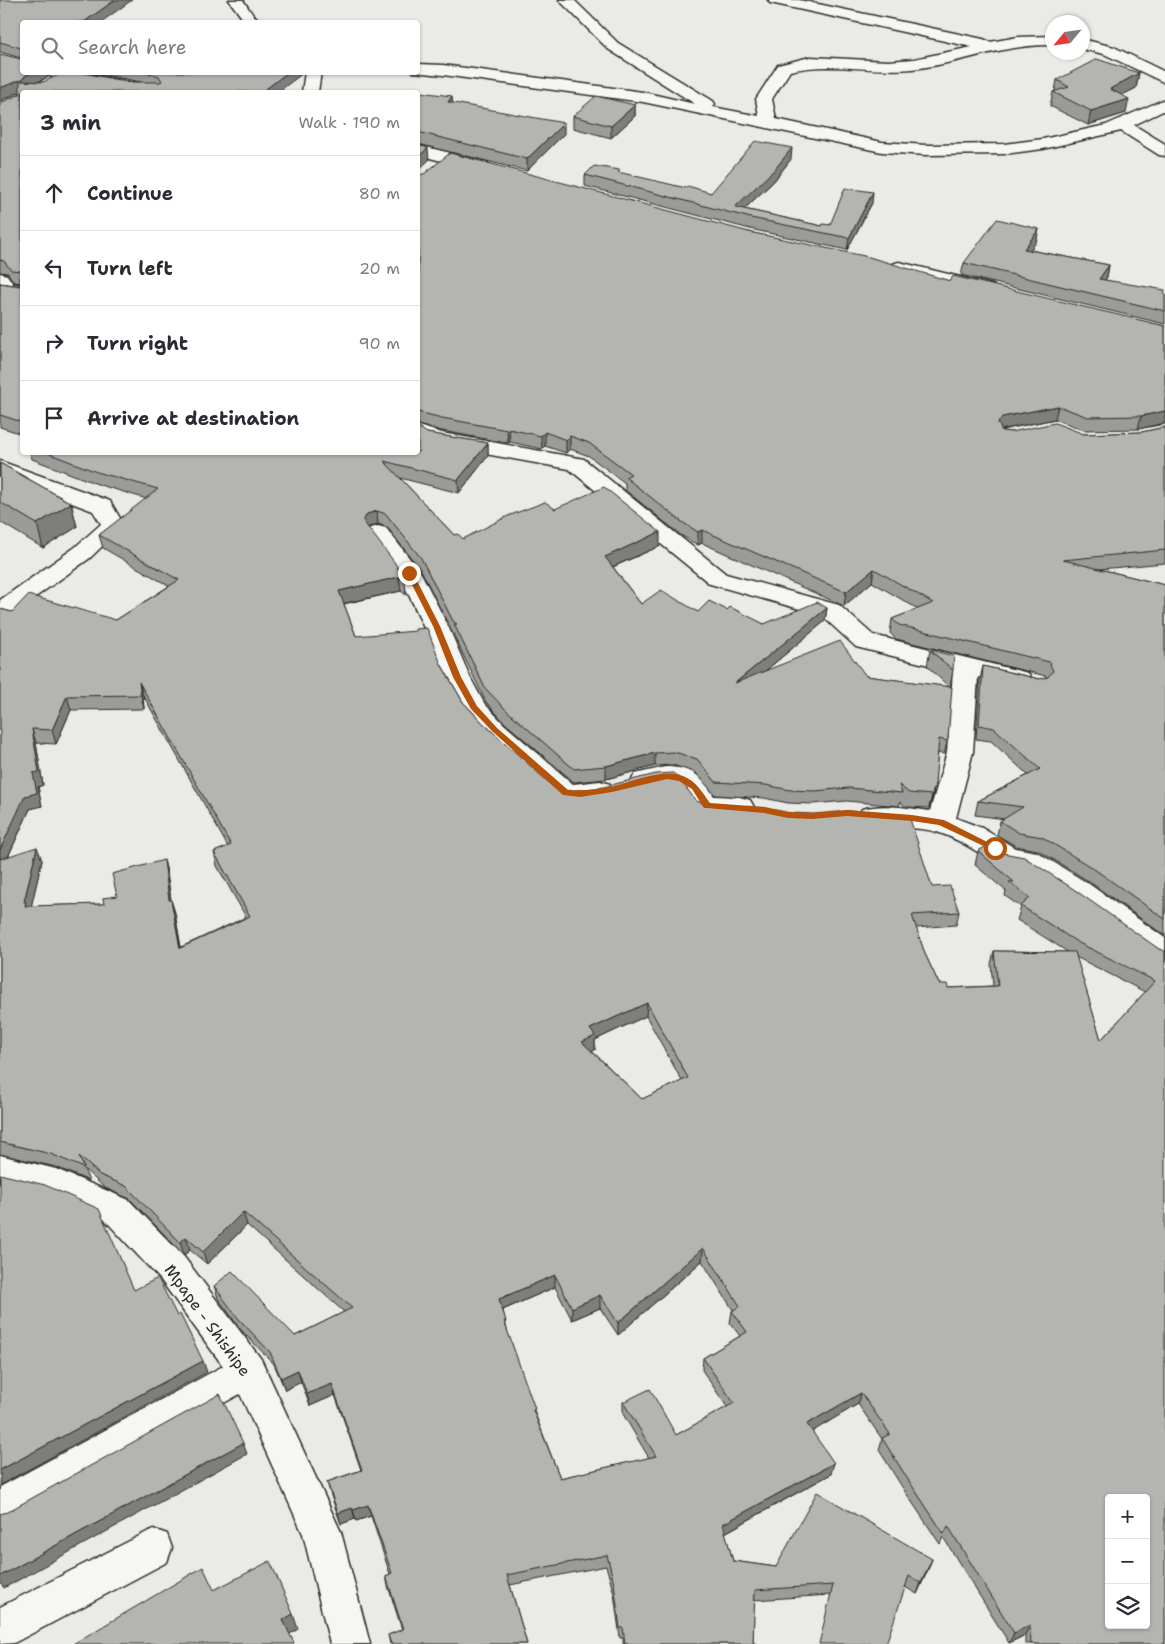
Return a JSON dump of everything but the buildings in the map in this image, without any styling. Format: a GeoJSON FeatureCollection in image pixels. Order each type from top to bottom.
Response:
{"type":"FeatureCollection","features":[{"type":"Feature","properties":{"kind":"street"},"geometry":{"type":"LineString","coordinates":[[236,0],[251,20]]}},
{"type":"Feature","properties":{"kind":"street"},"geometry":{"type":"LineString","coordinates":[[566,0],[613,46],[700,101],[738,118]]}},
{"type":"Feature","properties":{"kind":"street"},"geometry":{"type":"LineString","coordinates":[[775,0],[834,10],[940,37],[997,47]]}},
{"type":"Feature","properties":{"kind":"street"},"geometry":{"type":"LineString","coordinates":[[768,122],[764,99],[784,68],[808,62],[890,66],[915,64],[997,47],[1018,40],[1045,40]]}},
{"type":"Feature","properties":{"kind":"street"},"geometry":{"type":"LineString","coordinates":[[1090,46],[1109,50],[1165,78]]}},
{"type":"Feature","properties":{"kind":"street"},"geometry":{"type":"LineString","coordinates":[[420,69],[643,97],[882,147],[966,151],[1043,144],[1123,125],[1165,104]]}},
{"type":"Feature","properties":{"kind":"street"},"geometry":{"type":"LineString","coordinates":[[311,90],[313,75]]}},
{"type":"Feature","properties":{"kind":"street"},"geometry":{"type":"LineString","coordinates":[[58,78],[140,90]]}},
{"type":"Feature","properties":{"kind":"street"},"geometry":{"type":"LineString","coordinates":[[1123,125],[1165,151]]}},
{"type":"Feature","properties":{"kind":"street"},"geometry":{"type":"LineString","coordinates":[[420,151],[440,163],[494,170]]}},
{"type":"Feature","properties":{"kind":"street"},"geometry":{"type":"LineString","coordinates":[[884,264],[1006,294]]}},
{"type":"Feature","properties":{"kind":"street"},"geometry":{"type":"LineString","coordinates":[[0,279],[6,289],[20,291]]}},
{"type":"Feature","properties":{"kind":"street"},"geometry":{"type":"LineString","coordinates":[[420,433],[437,439],[576,464],[718,579],[830,610],[865,641],[1035,683]]}},
{"type":"Feature","properties":{"kind":"street"},"geometry":{"type":"LineString","coordinates":[[0,468],[102,506],[113,524],[82,553],[0,611]]}},
{"type":"Feature","properties":{"kind":"street"},"geometry":{"type":"LineString","coordinates":[[378,533],[409,573],[436,626],[457,677],[474,708],[495,730],[566,793],[580,794],[612,789],[667,776],[681,778],[695,787],[707,806],[764,810]]}},
{"type":"Feature","properties":{"kind":"street"},"geometry":{"type":"LineString","coordinates":[[941,822],[960,752],[966,666]]}},
{"type":"Feature","properties":{"kind":"street"},"geometry":{"type":"LineString","coordinates":[[847,813],[941,822],[972,835],[1010,858],[1026,859],[1079,892],[1165,953]]}},
{"type":"Feature","properties":{"kind":"street","name":"Mpape - Shishipe"},"geometry":{"type":"LineString","coordinates":[[0,1169],[56,1183],[118,1210],[172,1268],[248,1371],[322,1532],[350,1644]]}},
{"type":"Feature","properties":{"kind":"street"},"geometry":{"type":"LineString","coordinates":[[0,1508],[248,1371]]}},
{"type":"Feature","properties":{"kind":"street"},"geometry":{"type":"LineString","coordinates":[[0,1629],[153,1548]]}},
{"type":"Feature","properties":{"kind":"route"},"geometry":{"type":"LineString","coordinates":[[409,573],[436,626],[457,677],[474,708],[495,730],[566,793],[580,794],[612,789],[667,776],[681,778],[695,787],[707,806],[764,810],[788,815],[812,816],[847,813],[941,822],[972,835],[995,848]]}}]}
